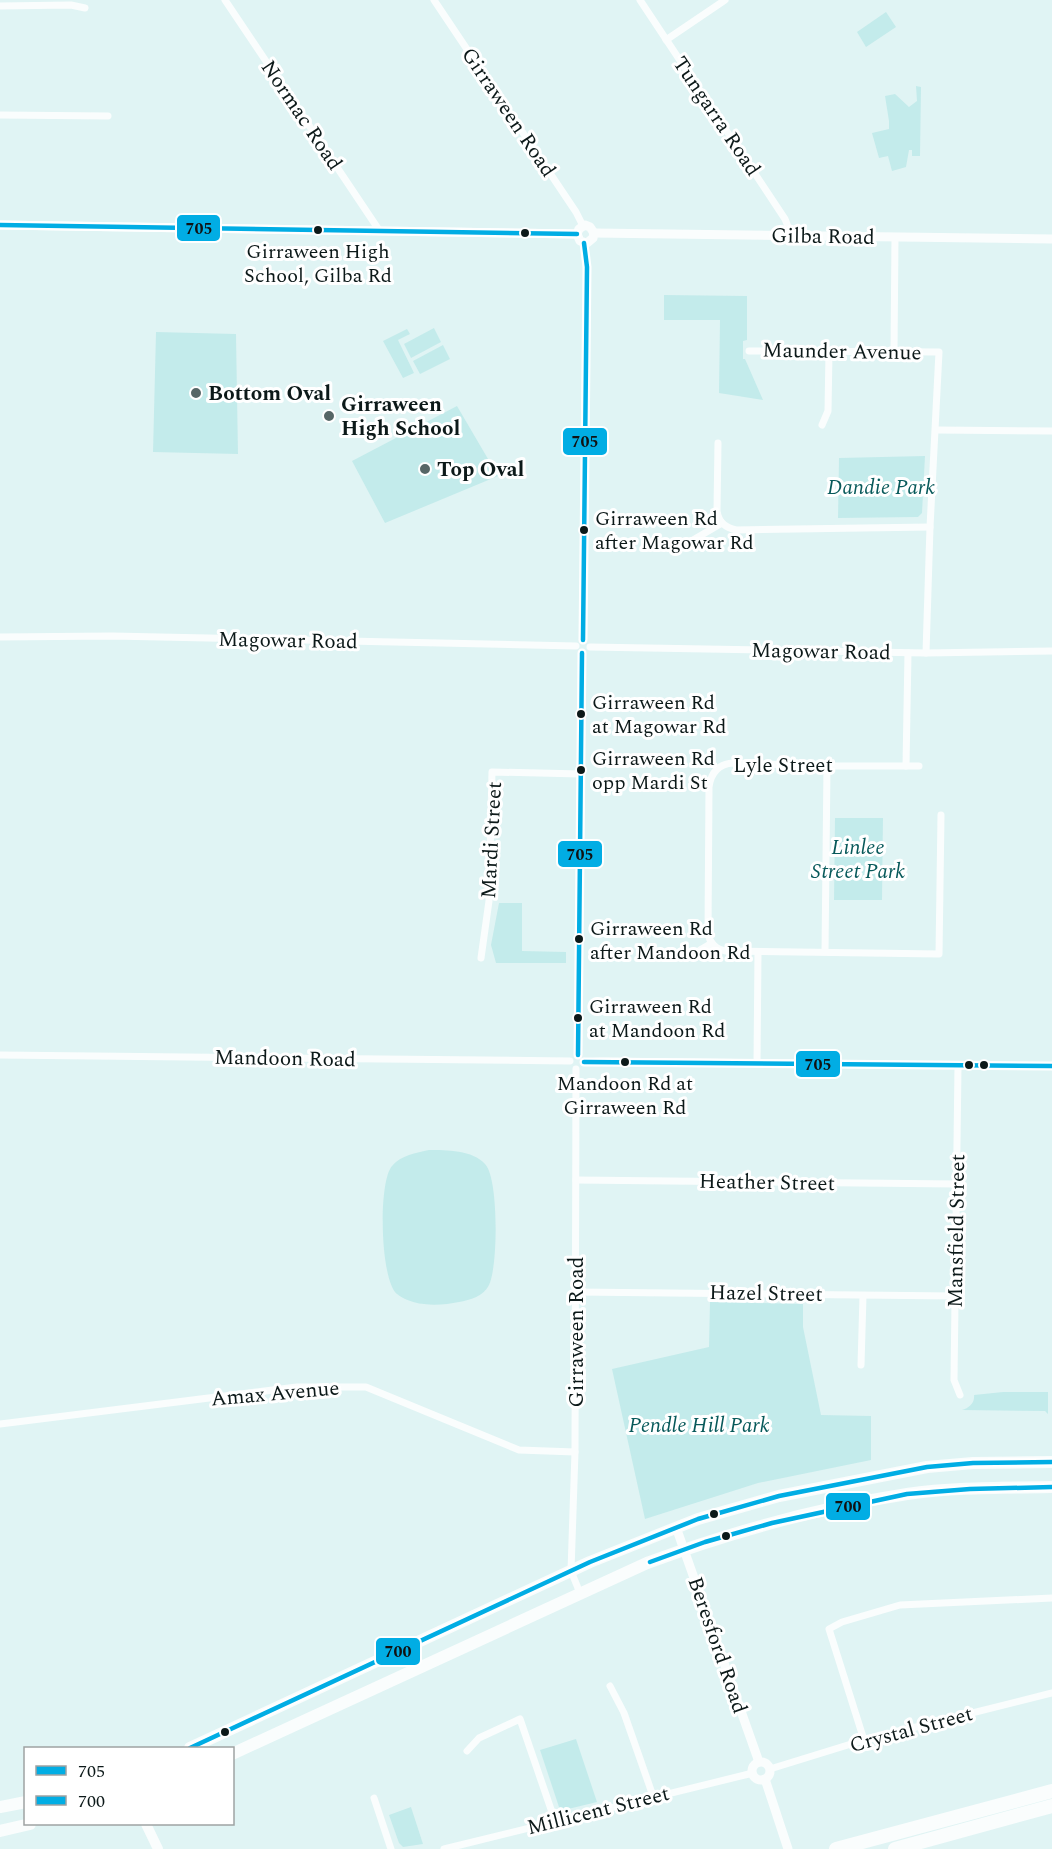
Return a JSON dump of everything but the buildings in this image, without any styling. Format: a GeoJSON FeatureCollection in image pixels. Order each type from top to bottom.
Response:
{"type":"FeatureCollection","features":[{"type":"Feature","properties":{"kind":"highway"},"geometry":{"type":"LineString","coordinates":[[194,1747],[570,1571],[676,1527],[739,1506],[927,1467],[973,1463],[1052,1462]]}},
{"type":"Feature","properties":{"kind":"highway"},"geometry":{"type":"LineString","coordinates":[[234,1753],[580,1593],[684,1549],[772,1523],[907,1494],[969,1489],[1052,1487]]}},
{"type":"Feature","properties":{"kind":"highway"},"geometry":{"type":"LineString","coordinates":[[836,1849],[1052,1791]]}},
{"type":"Feature","properties":{"kind":"highway"},"geometry":{"type":"LineString","coordinates":[[0,1807],[24,1802]]}},
{"type":"Feature","properties":{"kind":"highway"},"geometry":{"type":"LineString","coordinates":[[895,1849],[1052,1806]]}},
{"type":"Feature","properties":{"kind":"highway"},"geometry":{"type":"LineString","coordinates":[[0,1831],[26,1825]]}},
{"type":"Feature","properties":{"kind":"main road"},"geometry":{"type":"LineString","coordinates":[[146,1825],[158,1849]]}},
{"type":"Feature","properties":{"kind":"street","name":"Normac Road"},"geometry":{"type":"LineString","coordinates":[[225,0],[379,230]]}},
{"type":"Feature","properties":{"kind":"street","name":"Girraween Road"},"geometry":{"type":"LineString","coordinates":[[434,0],[577,213],[583,226]]}},
{"type":"Feature","properties":{"kind":"street","name":"Tungarra Road"},"geometry":{"type":"LineString","coordinates":[[640,0],[785,219],[789,235]]}},
{"type":"Feature","properties":{"kind":"street"},"geometry":{"type":"LineString","coordinates":[[666,40],[725,0]]}},
{"type":"Feature","properties":{"kind":"street"},"geometry":{"type":"LineString","coordinates":[[0,6],[71,5],[85,8]]}},
{"type":"Feature","properties":{"kind":"street"},"geometry":{"type":"LineString","coordinates":[[0,115],[108,116]]}},
{"type":"Feature","properties":{"kind":"street"},"geometry":{"type":"LineString","coordinates":[[0,225],[577,234]]}},
{"type":"Feature","properties":{"kind":"street"},"geometry":{"type":"LineString","coordinates":[[583,640],[587,267],[584,243],[580,241],[577,234],[583,226],[590,227],[594,233],[591,240],[584,243]]}},
{"type":"Feature","properties":{"kind":"street","name":"Gilba Road"},"geometry":{"type":"LineString","coordinates":[[594,233],[1052,239]]}},
{"type":"Feature","properties":{"kind":"street"},"geometry":{"type":"LineString","coordinates":[[894,352],[896,237]]}},
{"type":"Feature","properties":{"kind":"street","name":"Maunder Avenue"},"geometry":{"type":"LineString","coordinates":[[749,351],[939,352],[926,653]]}},
{"type":"Feature","properties":{"kind":"street"},"geometry":{"type":"LineString","coordinates":[[822,425],[828,411],[829,352]]}},
{"type":"Feature","properties":{"kind":"street"},"geometry":{"type":"LineString","coordinates":[[937,430],[1052,431]]}},
{"type":"Feature","properties":{"kind":"street"},"geometry":{"type":"LineString","coordinates":[[718,443],[717,511],[722,523],[727,527],[736,530],[930,527]]}},
{"type":"Feature","properties":{"kind":"street"},"geometry":{"type":"LineString","coordinates":[[693,540],[722,523]]}},
{"type":"Feature","properties":{"kind":"street","name":"Magowar Road"},"geometry":{"type":"LineString","coordinates":[[0,637],[123,636],[576,646]]}},
{"type":"Feature","properties":{"kind":"street"},"geometry":{"type":"LineString","coordinates":[[583,640],[589,643],[590,647],[587,652],[582,653],[578,652],[576,646],[577,642],[583,640]]}},
{"type":"Feature","properties":{"kind":"street","name":"Magowar Road"},"geometry":{"type":"LineString","coordinates":[[590,647],[908,653],[1052,651]]}},
{"type":"Feature","properties":{"kind":"street"},"geometry":{"type":"LineString","coordinates":[[578,1055],[582,653]]}},
{"type":"Feature","properties":{"kind":"street"},"geometry":{"type":"LineString","coordinates":[[906,766],[908,653]]}},
{"type":"Feature","properties":{"kind":"street","name":"Lyle Street"},"geometry":{"type":"LineString","coordinates":[[712,943],[708,932],[709,787],[712,776],[720,767],[732,763],[920,766]]}},
{"type":"Feature","properties":{"kind":"street"},"geometry":{"type":"LineString","coordinates":[[825,952],[827,766]]}},
{"type":"Feature","properties":{"kind":"street","name":"Mardi Street"},"geometry":{"type":"LineString","coordinates":[[481,958],[489,901],[492,772],[581,774]]}},
{"type":"Feature","properties":{"kind":"street"},"geometry":{"type":"LineString","coordinates":[[700,950],[712,943],[722,951],[939,954],[941,815]]}},
{"type":"Feature","properties":{"kind":"street"},"geometry":{"type":"LineString","coordinates":[[757,1064],[758,952]]}},
{"type":"Feature","properties":{"kind":"street","name":"Mandoon Road"},"geometry":{"type":"LineString","coordinates":[[0,1054],[570,1060]]}},
{"type":"Feature","properties":{"kind":"street"},"geometry":{"type":"LineString","coordinates":[[578,1055],[583,1057],[584,1062],[582,1067],[576,1069],[570,1060],[578,1055]]}},
{"type":"Feature","properties":{"kind":"street"},"geometry":{"type":"LineString","coordinates":[[584,1062],[1052,1066]]}},
{"type":"Feature","properties":{"kind":"street","name":"Mansfield Street"},"geometry":{"type":"LineString","coordinates":[[958,1066],[954,1380],[960,1395]]}},
{"type":"Feature","properties":{"kind":"street","name":"Girraween Road"},"geometry":{"type":"LineString","coordinates":[[576,1069],[576,1452],[570,1571],[580,1593]]}},
{"type":"Feature","properties":{"kind":"street","name":"Heather Street"},"geometry":{"type":"LineString","coordinates":[[576,1180],[957,1184]]}},
{"type":"Feature","properties":{"kind":"street","name":"Hazel Street"},"geometry":{"type":"LineString","coordinates":[[576,1292],[955,1296]]}},
{"type":"Feature","properties":{"kind":"street"},"geometry":{"type":"LineString","coordinates":[[861,1365],[863,1296]]}},
{"type":"Feature","properties":{"kind":"street","name":"Amax Avenue"},"geometry":{"type":"LineString","coordinates":[[0,1424],[297,1387],[366,1387],[519,1450],[576,1452]]}},
{"type":"Feature","properties":{"kind":"street","name":"Beresford Road"},"geometry":{"type":"LineString","coordinates":[[676,1527],[759,1762]]}},
{"type":"Feature","properties":{"kind":"street"},"geometry":{"type":"LineString","coordinates":[[864,1740],[829,1629],[842,1622],[900,1605],[1052,1598]]}},
{"type":"Feature","properties":{"kind":"street"},"geometry":{"type":"LineString","coordinates":[[610,1686],[624,1713],[653,1796]]}},
{"type":"Feature","properties":{"kind":"street","name":"Crystal Street"},"geometry":{"type":"LineString","coordinates":[[770,1770],[864,1740],[1052,1693]]}},
{"type":"Feature","properties":{"kind":"street"},"geometry":{"type":"LineString","coordinates":[[467,1751],[479,1738],[520,1719],[555,1821]]}},
{"type":"Feature","properties":{"kind":"street"},"geometry":{"type":"LineString","coordinates":[[759,1762],[765,1763],[770,1770],[765,1779],[757,1778],[753,1773],[754,1766],[759,1762]]}},
{"type":"Feature","properties":{"kind":"street","name":"Millicent Street"},"geometry":{"type":"LineString","coordinates":[[444,1849],[753,1773]]}},
{"type":"Feature","properties":{"kind":"street"},"geometry":{"type":"LineString","coordinates":[[765,1779],[787,1845]]}},
{"type":"Feature","properties":{"kind":"street"},"geometry":{"type":"LineString","coordinates":[[374,1798],[391,1849]]}},
{"type":"Feature","properties":{"kind":"green space"},"geometry":{"type":"Polygon","coordinates":[[[886,12],[896,27],[866,47],[857,32],[886,12]]]}},
{"type":"Feature","properties":{"kind":"green space"},"geometry":{"type":"Polygon","coordinates":[[[916,86],[921,87],[920,156],[912,156],[912,150],[909,150],[906,167],[892,171],[888,156],[879,158],[872,133],[889,129],[885,96],[895,94],[909,107],[917,101],[916,86]]]}},
{"type":"Feature","properties":{"kind":"green space"},"geometry":{"type":"Polygon","coordinates":[[[664,295],[747,296],[747,340],[743,341],[743,359],[763,400],[719,393],[720,320],[664,320],[664,295]]]}},
{"type":"Feature","properties":{"kind":"green space"},"geometry":{"type":"Polygon","coordinates":[[[434,328],[441,342],[411,358],[404,344],[434,328]]]}},
{"type":"Feature","properties":{"kind":"green space"},"geometry":{"type":"Polygon","coordinates":[[[407,329],[410,334],[398,340],[414,373],[403,378],[383,341],[407,329]]]}},
{"type":"Feature","properties":{"kind":"green space","name":"Bottom Oval"},"geometry":{"type":"Polygon","coordinates":[[[156,332],[236,334],[238,454],[153,452],[156,332]]]}},
{"type":"Feature","properties":{"kind":"green space"},"geometry":{"type":"Polygon","coordinates":[[[443,345],[450,359],[420,374],[413,361],[443,345]]]}},
{"type":"Feature","properties":{"kind":"green space","name":"Top Oval"},"geometry":{"type":"Polygon","coordinates":[[[457,406],[498,476],[385,523],[352,461],[457,406]]]}},
{"type":"Feature","properties":{"kind":"green space","name":"Dandie Park"},"geometry":{"type":"Polygon","coordinates":[[[925,456],[922,513],[918,517],[838,518],[839,458],[925,456]]]}},
{"type":"Feature","properties":{"kind":"green space","name":"Linlee Street Park"},"geometry":{"type":"Polygon","coordinates":[[[835,818],[883,818],[882,900],[834,900],[835,818]]]}},
{"type":"Feature","properties":{"kind":"green space"},"geometry":{"type":"Polygon","coordinates":[[[499,903],[522,903],[522,951],[566,952],[566,963],[496,963],[491,945],[499,903]]]}},
{"type":"Feature","properties":{"kind":"green space"},"geometry":{"type":"Polygon","coordinates":[[[429,1150],[466,1153],[480,1159],[485,1164],[490,1172],[493,1186],[496,1223],[492,1275],[487,1289],[468,1300],[435,1305],[411,1301],[397,1294],[391,1285],[387,1270],[383,1231],[384,1191],[392,1166],[409,1155],[429,1150]]]}},
{"type":"Feature","properties":{"kind":"green space","name":"Pendle Hill Park"},"geometry":{"type":"Polygon","coordinates":[[[710,1302],[803,1304],[803,1327],[821,1415],[871,1416],[871,1460],[758,1483],[645,1519],[612,1369],[709,1347],[710,1302]]]}},
{"type":"Feature","properties":{"kind":"green space"},"geometry":{"type":"Polygon","coordinates":[[[1003,1392],[1048,1392],[1048,1414],[1045,1411],[962,1410],[971,1405],[974,1395],[1003,1392]]]}},
{"type":"Feature","properties":{"kind":"green space"},"geometry":{"type":"Polygon","coordinates":[[[576,1739],[597,1802],[564,1810],[559,1807],[540,1750],[576,1739]]]}},
{"type":"Feature","properties":{"kind":"green space"},"geometry":{"type":"Polygon","coordinates":[[[411,1807],[423,1844],[403,1847],[399,1843],[389,1815],[411,1807]]]}},
{"type":"Feature","properties":{"kind":"transit line","name":"705"},"geometry":{"type":"LineString","coordinates":[[0,225],[577,234]]}},
{"type":"Feature","properties":{"kind":"transit line","name":"705"},"geometry":{"type":"LineString","coordinates":[[583,640],[587,267],[584,243]]}},
{"type":"Feature","properties":{"kind":"transit line","name":"705"},"geometry":{"type":"LineString","coordinates":[[578,1055],[582,653]]}},
{"type":"Feature","properties":{"kind":"transit line","name":"705"},"geometry":{"type":"LineString","coordinates":[[584,1062],[1052,1066]]}},
{"type":"Feature","properties":{"kind":"transit line","name":"700"},"geometry":{"type":"LineString","coordinates":[[192,1747],[590,1562],[698,1519],[779,1496],[927,1467],[973,1463],[1052,1462]]}},
{"type":"Feature","properties":{"kind":"transit line","name":"700"},"geometry":{"type":"LineString","coordinates":[[650,1562],[705,1542],[772,1523],[907,1494],[970,1489],[1052,1487]]}},
{"type":"Feature","properties":{"kind":"place","name":"Girraween High School, Gilba Rd"},"geometry":{"type":"Point","coordinates":[318,230]}},
{"type":"Feature","properties":{"kind":"place","name":"Bottom Oval"},"geometry":{"type":"Point","coordinates":[196,393]}},
{"type":"Feature","properties":{"kind":"place","name":"Girraween High School"},"geometry":{"type":"Point","coordinates":[329,416]}},
{"type":"Feature","properties":{"kind":"place","name":"Top Oval"},"geometry":{"type":"Point","coordinates":[425,469]}},
{"type":"Feature","properties":{"kind":"place","name":"Girraween Rd after Magowar Rd"},"geometry":{"type":"Point","coordinates":[584,530]}},
{"type":"Feature","properties":{"kind":"place","name":"Girraween Rd at Magowar Rd"},"geometry":{"type":"Point","coordinates":[581,714]}},
{"type":"Feature","properties":{"kind":"place","name":"Girraween Rd opp Mardi St"},"geometry":{"type":"Point","coordinates":[581,770]}},
{"type":"Feature","properties":{"kind":"place","name":"Girraween Rd after Mandoon Rd"},"geometry":{"type":"Point","coordinates":[579,939]}},
{"type":"Feature","properties":{"kind":"place","name":"Girraween Rd at Mandoon Rd"},"geometry":{"type":"Point","coordinates":[578,1018]}},
{"type":"Feature","properties":{"kind":"place","name":"Mandoon Rd at Girraween Rd"},"geometry":{"type":"Point","coordinates":[625,1062]}}]}
